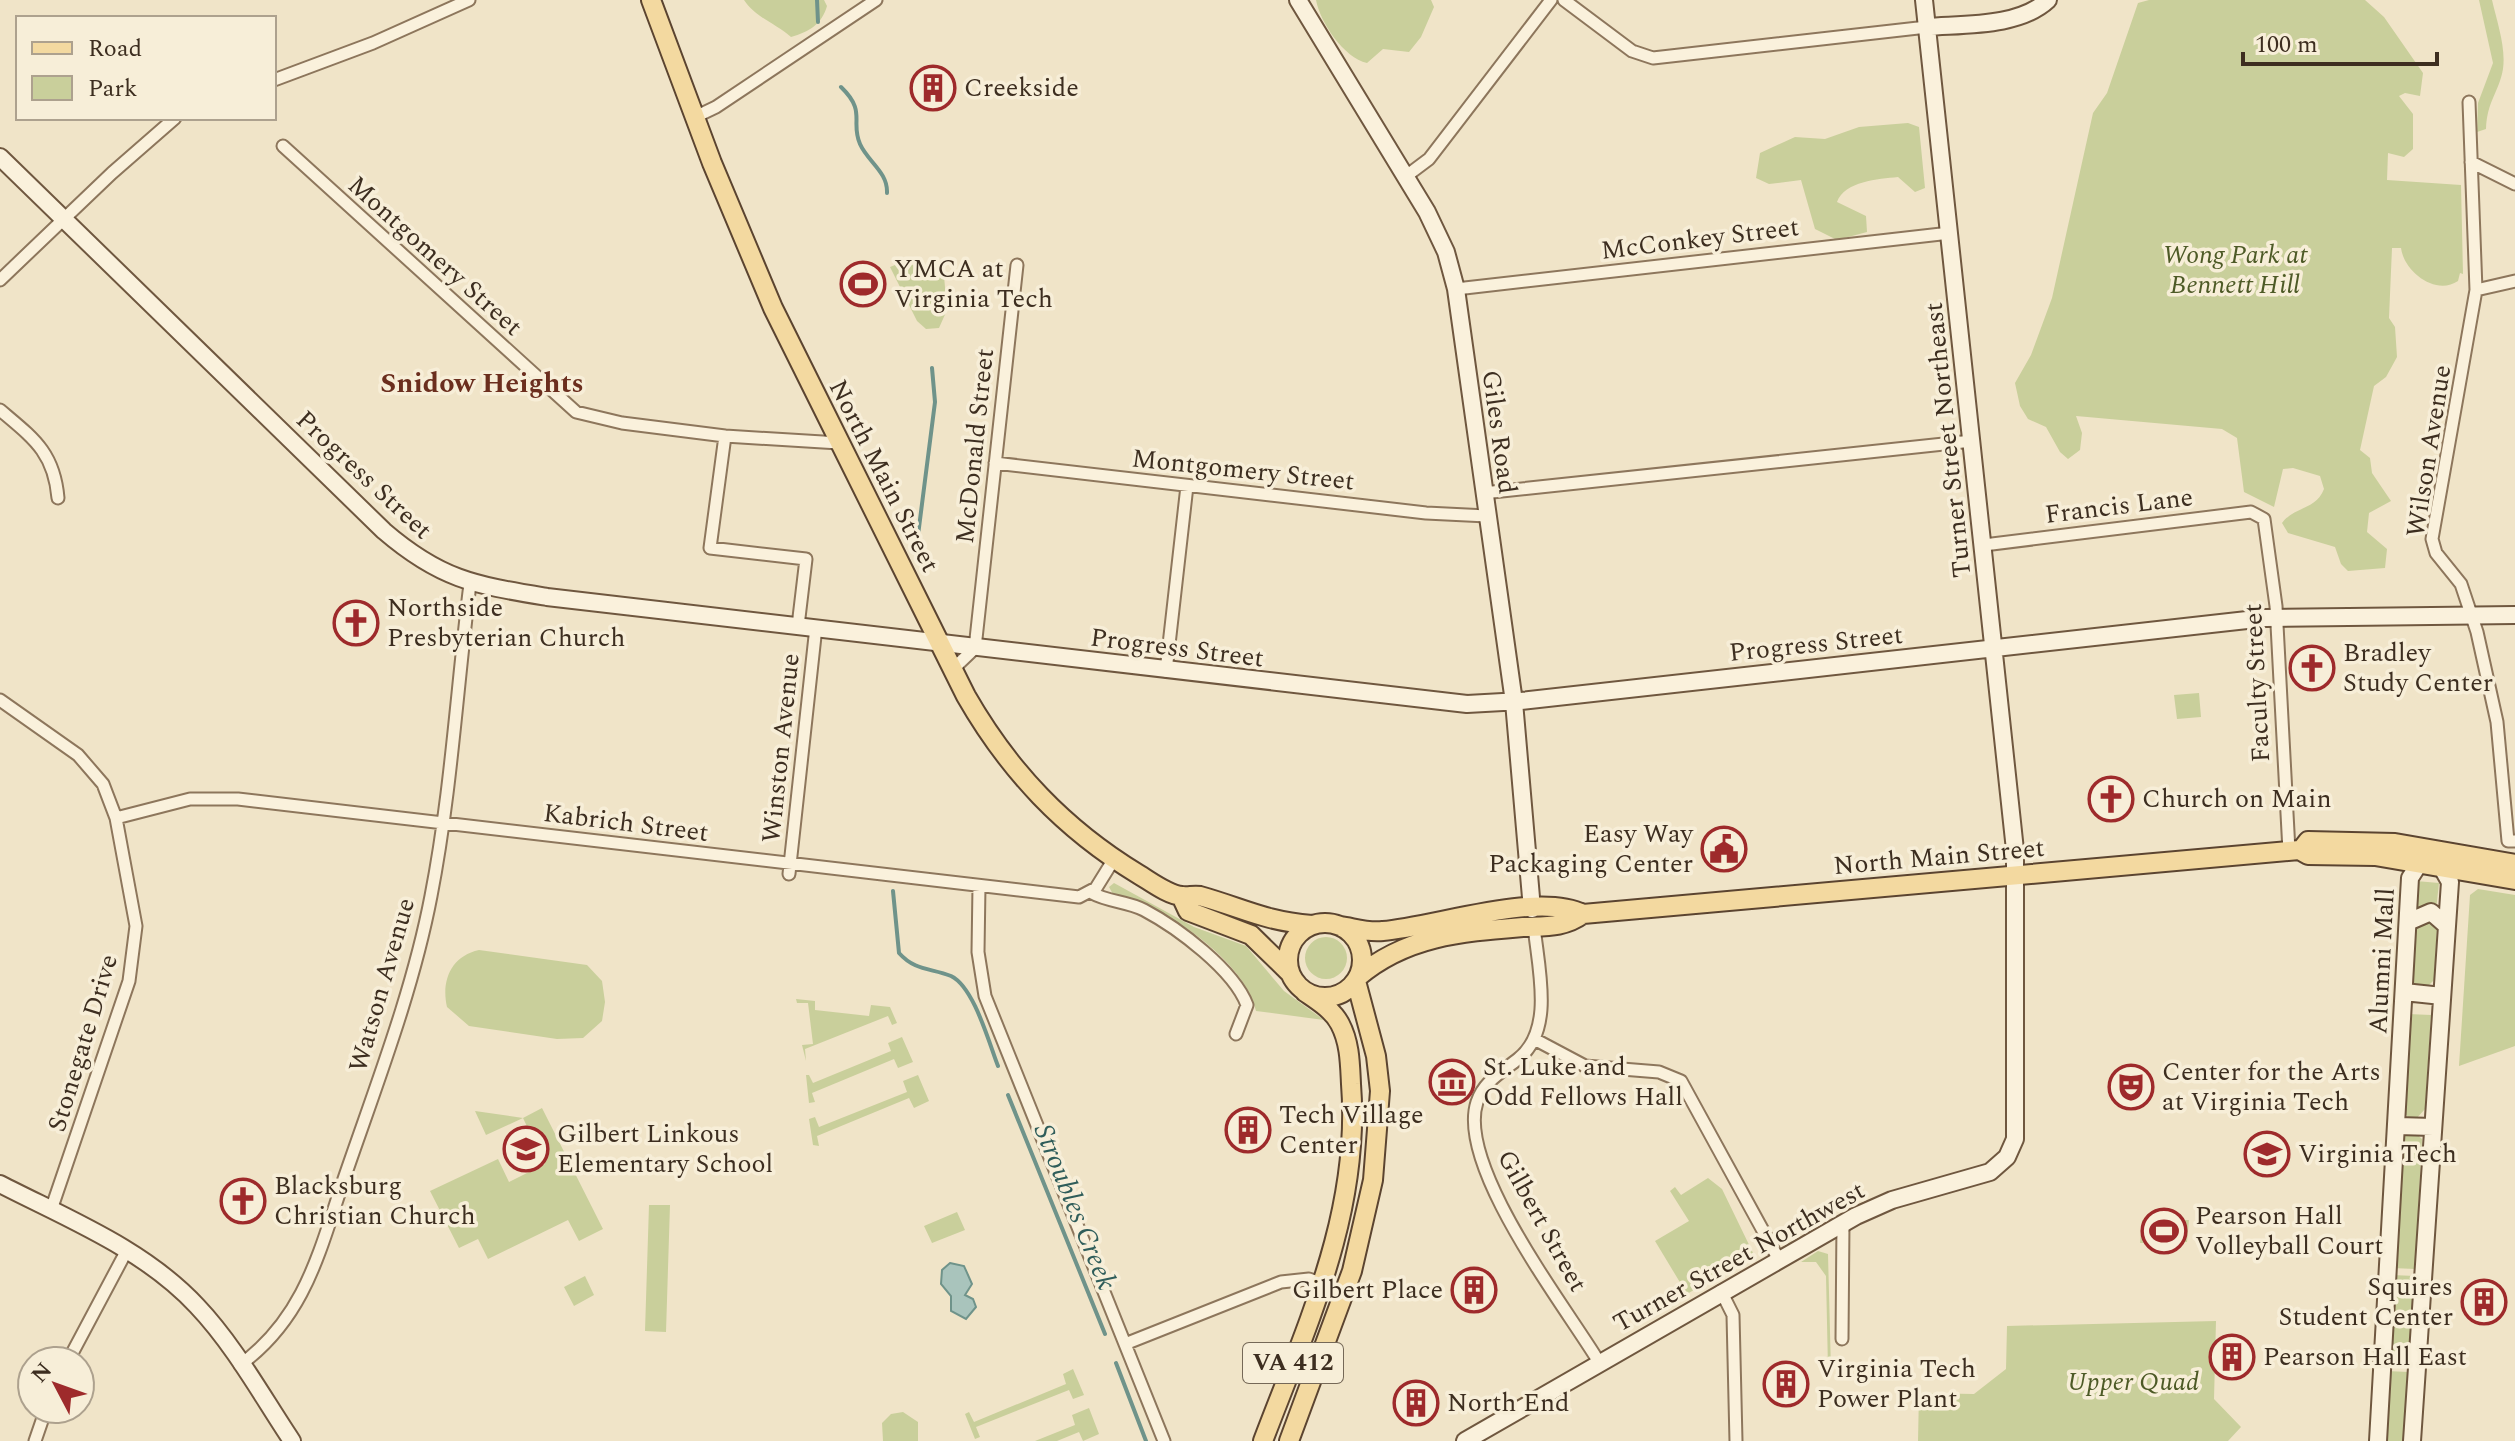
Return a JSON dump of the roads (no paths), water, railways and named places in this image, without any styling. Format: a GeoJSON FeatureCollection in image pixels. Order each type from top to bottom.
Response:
{"type":"FeatureCollection","features":[{"type":"Feature","properties":{"kind":"main road","name":"North Main Street"},"geometry":{"type":"LineString","coordinates":[[651,0],[693,118],[755,267],[839,443],[953,669],[992,739],[1016,771],[1069,825],[1114,859],[1181,896],[1196,895],[1279,923],[1312,925]]}},
{"type":"Feature","properties":{"kind":"main road","name":"North Main Street"},"geometry":{"type":"LineString","coordinates":[[1340,926],[1384,931],[1479,913],[1533,918],[1567,906],[1583,914],[2016,876],[2295,851],[2308,841],[2343,840],[2424,855],[2515,864]]}},
{"type":"Feature","properties":{"kind":"main road","name":"North Main Street"},"geometry":{"type":"LineString","coordinates":[[2424,855],[2442,867],[2515,880]]}},
{"type":"Feature","properties":{"kind":"main road","name":"North Main Street"},"geometry":{"type":"LineString","coordinates":[[1181,896],[1188,911],[1251,935],[1290,973]]}},
{"type":"Feature","properties":{"kind":"main road"},"geometry":{"type":"LineString","coordinates":[[1357,979],[1361,950],[1356,940],[1340,926],[1312,925],[1299,932],[1289,949],[1290,973],[1305,992],[1330,997],[1345,991],[1406,945],[1458,933],[1504,929],[1528,916],[1533,918]]}},
{"type":"Feature","properties":{"kind":"main road","name":"VA 412"},"geometry":{"type":"LineString","coordinates":[[1289,1441],[1344,1296],[1365,1223],[1379,1120],[1376,1056],[1357,979]]}},
{"type":"Feature","properties":{"kind":"main road","name":"VA 412"},"geometry":{"type":"LineString","coordinates":[[1263,1441],[1323,1284],[1343,1217],[1354,1135],[1346,1037],[1335,1016],[1305,992]]}},
{"type":"Feature","properties":{"kind":"main road"},"geometry":{"type":"LineString","coordinates":[[1343,1217],[1342,1252],[1336,1280],[1344,1296]]}},
{"type":"Feature","properties":{"kind":"main road"},"geometry":{"type":"LineString","coordinates":[[1323,1284],[1328,1301],[1324,1348]]}},
{"type":"Feature","properties":{"kind":"street"},"geometry":{"type":"LineString","coordinates":[[276,79],[373,43],[469,0]]}},
{"type":"Feature","properties":{"kind":"street"},"geometry":{"type":"LineString","coordinates":[[693,118],[716,107],[876,0]]}},
{"type":"Feature","properties":{"kind":"street","name":"Giles Road"},"geometry":{"type":"LineString","coordinates":[[1298,0],[1438,233],[1456,289],[1514,702],[1533,918]]}},
{"type":"Feature","properties":{"kind":"street"},"geometry":{"type":"LineString","coordinates":[[1405,177],[1429,159],[1551,0]]}},
{"type":"Feature","properties":{"kind":"street"},"geometry":{"type":"LineString","coordinates":[[1564,0],[1632,51],[1653,58],[2008,19],[2033,11],[2048,0]]}},
{"type":"Feature","properties":{"kind":"street","name":"Turner Street Northeast"},"geometry":{"type":"LineString","coordinates":[[1924,0],[1995,649],[2016,876]]}},
{"type":"Feature","properties":{"kind":"street","name":"Wilson Avenue"},"geometry":{"type":"LineString","coordinates":[[2469,102],[2476,290],[2432,539],[2436,553],[2461,584],[2473,617],[2497,722],[2512,841]]}},
{"type":"Feature","properties":{"kind":"street"},"geometry":{"type":"LineString","coordinates":[[0,280],[173,120]]}},
{"type":"Feature","properties":{"kind":"street","name":"Montgomery Street"},"geometry":{"type":"LineString","coordinates":[[283,146],[576,412],[611,422],[725,436],[839,443]]}},
{"type":"Feature","properties":{"kind":"street","name":"Progress Street"},"geometry":{"type":"LineString","coordinates":[[0,157],[384,531],[416,557],[470,584],[547,597],[1467,704],[1514,702],[2276,617],[2515,615]]}},
{"type":"Feature","properties":{"kind":"street"},"geometry":{"type":"LineString","coordinates":[[2471,162],[2515,184]]}},
{"type":"Feature","properties":{"kind":"street","name":"McConkey Street"},"geometry":{"type":"LineString","coordinates":[[1456,289],[1950,233]]}},
{"type":"Feature","properties":{"kind":"street","name":"McDonald Street"},"geometry":{"type":"LineString","coordinates":[[975,648],[1017,265]]}},
{"type":"Feature","properties":{"kind":"street"},"geometry":{"type":"LineString","coordinates":[[2476,290],[2515,281]]}},
{"type":"Feature","properties":{"kind":"street"},"geometry":{"type":"LineString","coordinates":[[0,410],[45,453],[53,467],[58,498]]}},
{"type":"Feature","properties":{"kind":"street"},"geometry":{"type":"LineString","coordinates":[[725,436],[710,548],[806,559],[798,626]]}},
{"type":"Feature","properties":{"kind":"street"},"geometry":{"type":"LineString","coordinates":[[1483,493],[1972,441]]}},
{"type":"Feature","properties":{"kind":"street","name":"Montgomery Street"},"geometry":{"type":"LineString","coordinates":[[995,463],[1487,516]]}},
{"type":"Feature","properties":{"kind":"street"},"geometry":{"type":"LineString","coordinates":[[1166,671],[1187,486]]}},
{"type":"Feature","properties":{"kind":"street","name":"Francis Lane"},"geometry":{"type":"LineString","coordinates":[[1984,545],[2251,512],[2259,515]]}},
{"type":"Feature","properties":{"kind":"street","name":"Faculty Street"},"geometry":{"type":"LineString","coordinates":[[2259,515],[2268,526],[2295,851]]}},
{"type":"Feature","properties":{"kind":"street","name":"Watson Avenue"},"geometry":{"type":"LineString","coordinates":[[240,1365],[270,1341],[287,1322],[310,1273],[413,966],[431,895],[442,823],[470,584]]}},
{"type":"Feature","properties":{"kind":"street","name":"Winston Avenue"},"geometry":{"type":"LineString","coordinates":[[790,869],[816,627]]}},
{"type":"Feature","properties":{"kind":"street"},"geometry":{"type":"LineString","coordinates":[[953,669],[975,648]]}},
{"type":"Feature","properties":{"kind":"street","name":"Stonegate Drive"},"geometry":{"type":"LineString","coordinates":[[0,700],[86,762],[107,792],[116,818],[135,914],[134,958],[51,1210]]}},
{"type":"Feature","properties":{"kind":"street","name":"Kabrich Street"},"geometry":{"type":"LineString","coordinates":[[116,818],[166,803],[210,798],[442,823],[790,869],[1079,897],[1092,893],[1145,910],[1224,968],[1240,985],[1247,1005],[1236,1034]]}},
{"type":"Feature","properties":{"kind":"street","name":"Alumni Mall"},"geometry":{"type":"LineString","coordinates":[[2378,1441],[2410,878],[2424,855]]}},
{"type":"Feature","properties":{"kind":"street"},"geometry":{"type":"LineString","coordinates":[[1092,893],[1114,859]]}},
{"type":"Feature","properties":{"kind":"street"},"geometry":{"type":"LineString","coordinates":[[2412,1441],[2450,882],[2442,867]]}},
{"type":"Feature","properties":{"kind":"street","name":"Turner Street Northwest"},"geometry":{"type":"LineString","coordinates":[[1465,1441],[1486,1436],[1599,1362],[1843,1223],[1892,1200],[1990,1172],[2011,1149],[2017,1116],[2016,876]]}},
{"type":"Feature","properties":{"kind":"street"},"geometry":{"type":"LineString","coordinates":[[979,886],[978,952],[985,996],[1164,1441]]}},
{"type":"Feature","properties":{"kind":"street"},"geometry":{"type":"LineString","coordinates":[[2408,922],[2431,912],[2447,926]]}},
{"type":"Feature","properties":{"kind":"street"},"geometry":{"type":"LineString","coordinates":[[1533,918],[1540,1006],[1536,1040],[1585,1066],[1650,1071],[1676,1077],[1691,1093],[1711,1138],[1778,1258]]}},
{"type":"Feature","properties":{"kind":"street"},"geometry":{"type":"LineString","coordinates":[[2404,992],[2442,996]]}},
{"type":"Feature","properties":{"kind":"street","name":"Gilbert Street"},"geometry":{"type":"LineString","coordinates":[[1536,1040],[1483,1090],[1477,1101],[1474,1135],[1489,1182],[1599,1362]]}},
{"type":"Feature","properties":{"kind":"street"},"geometry":{"type":"LineString","coordinates":[[2398,1126],[2433,1127]]}},
{"type":"Feature","properties":{"kind":"street"},"geometry":{"type":"LineString","coordinates":[[0,1184],[127,1250],[196,1304],[292,1441]]}},
{"type":"Feature","properties":{"kind":"street"},"geometry":{"type":"LineString","coordinates":[[1842,1339],[1843,1223]]}},
{"type":"Feature","properties":{"kind":"street"},"geometry":{"type":"LineString","coordinates":[[77,1345],[127,1250]]}},
{"type":"Feature","properties":{"kind":"street"},"geometry":{"type":"LineString","coordinates":[[1125,1344],[1281,1282],[1309,1279],[1323,1284]]}},
{"type":"Feature","properties":{"kind":"street"},"geometry":{"type":"LineString","coordinates":[[1721,1291],[1733,1315],[1736,1441]]}},
{"type":"Feature","properties":{"kind":"water"},"geometry":{"type":"Polygon","coordinates":[[[950,1263],[964,1266],[972,1284],[965,1295],[973,1299],[976,1307],[966,1319],[951,1311],[951,1296],[941,1284],[942,1270],[950,1263]]]}},
{"type":"Feature","properties":{"kind":"waterway","name":"Stroubles Creek"},"geometry":{"type":"LineString","coordinates":[[817,0],[818,22]]}},
{"type":"Feature","properties":{"kind":"waterway","name":"Stroubles Creek"},"geometry":{"type":"LineString","coordinates":[[841,87],[854,103],[857,136],[863,150],[881,173],[887,193]]}},
{"type":"Feature","properties":{"kind":"waterway","name":"Stroubles Creek"},"geometry":{"type":"LineString","coordinates":[[916,551],[935,402],[932,368]]}},
{"type":"Feature","properties":{"kind":"waterway","name":"Stroubles Creek"},"geometry":{"type":"LineString","coordinates":[[893,891],[899,953],[917,966],[951,976],[967,991],[980,1016],[998,1066]]}},
{"type":"Feature","properties":{"kind":"waterway","name":"Stroubles Creek"},"geometry":{"type":"LineString","coordinates":[[1008,1095],[1105,1334]]}},
{"type":"Feature","properties":{"kind":"waterway","name":"Stroubles Creek"},"geometry":{"type":"LineString","coordinates":[[1116,1363],[1146,1441]]}},
{"type":"Feature","properties":{"kind":"place","name":"Creekside"},"geometry":{"type":"Point","coordinates":[933,88]}},
{"type":"Feature","properties":{"kind":"place","name":"YMCA at Virginia Tech"},"geometry":{"type":"Point","coordinates":[863,284]}},
{"type":"Feature","properties":{"kind":"place","name":"Northside Presbyterian Church"},"geometry":{"type":"Point","coordinates":[356,623]}},
{"type":"Feature","properties":{"kind":"place","name":"Bradley Study Center"},"geometry":{"type":"Point","coordinates":[2312,668]}},
{"type":"Feature","properties":{"kind":"place","name":"Church on Main"},"geometry":{"type":"Point","coordinates":[2111,799]}},
{"type":"Feature","properties":{"kind":"place","name":"Easy Way Packaging Center"},"geometry":{"type":"Point","coordinates":[1724,849]}},
{"type":"Feature","properties":{"kind":"place","name":"St. Luke and Odd Fellows Hall"},"geometry":{"type":"Point","coordinates":[1452,1082]}},
{"type":"Feature","properties":{"kind":"place","name":"Center for the Arts at Virginia Tech"},"geometry":{"type":"Point","coordinates":[2131,1087]}},
{"type":"Feature","properties":{"kind":"place","name":"Tech Village Center"},"geometry":{"type":"Point","coordinates":[1248,1130]}},
{"type":"Feature","properties":{"kind":"place","name":"Gilbert Linkous Elementary School"},"geometry":{"type":"Point","coordinates":[526,1149]}},
{"type":"Feature","properties":{"kind":"place","name":"Virginia Tech"},"geometry":{"type":"Point","coordinates":[2267,1154]}},
{"type":"Feature","properties":{"kind":"place","name":"Blacksburg Christian Church"},"geometry":{"type":"Point","coordinates":[243,1201]}},
{"type":"Feature","properties":{"kind":"place","name":"Pearson Hall Volleyball Court"},"geometry":{"type":"Point","coordinates":[2164,1231]}},
{"type":"Feature","properties":{"kind":"place","name":"Gilbert Place"},"geometry":{"type":"Point","coordinates":[1474,1290]}},
{"type":"Feature","properties":{"kind":"place","name":"Squires Student Center"},"geometry":{"type":"Point","coordinates":[2484,1302]}},
{"type":"Feature","properties":{"kind":"place","name":"Pearson Hall East"},"geometry":{"type":"Point","coordinates":[2232,1357]}},
{"type":"Feature","properties":{"kind":"place","name":"Virginia Tech Power Plant"},"geometry":{"type":"Point","coordinates":[1786,1384]}},
{"type":"Feature","properties":{"kind":"place","name":"North End"},"geometry":{"type":"Point","coordinates":[1416,1403]}},
{"type":"Feature","properties":{"kind":"district","name":"Snidow Heights"},"geometry":{"type":"Point","coordinates":[482,383]}},
{"type":"Feature","properties":{"kind":"park label","name":"Wong Park at Bennett Hill"},"geometry":{"type":"Point","coordinates":[2235,270]}},
{"type":"Feature","properties":{"kind":"park label","name":"Upper Quad"},"geometry":{"type":"Point","coordinates":[2133,1382]}}]}
